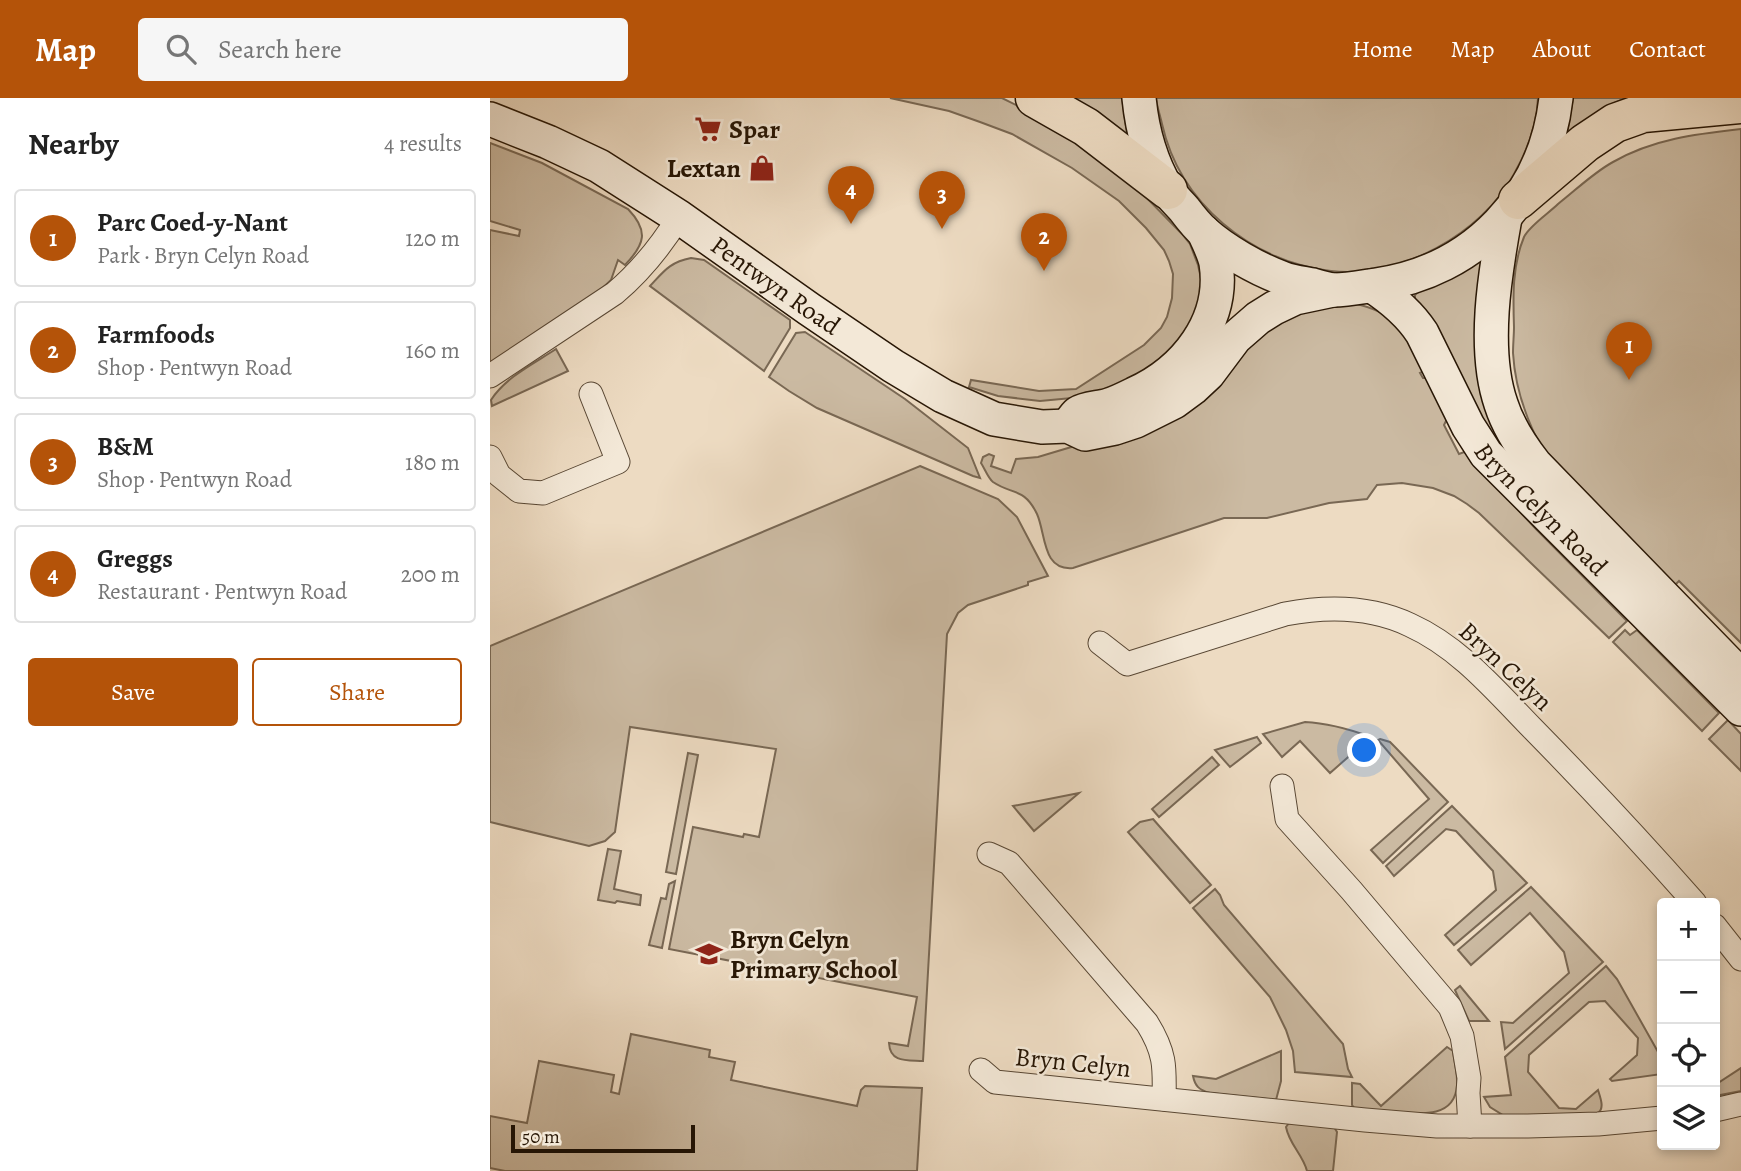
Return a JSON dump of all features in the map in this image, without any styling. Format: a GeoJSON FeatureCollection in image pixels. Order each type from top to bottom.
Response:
{"type":"FeatureCollection","features":[{"type":"Feature","properties":{"kind":"highway"},"geometry":{"type":"LineString","coordinates":[[1035,98],[1086,127],[1168,190]]}},
{"type":"Feature","properties":{"kind":"highway"},"geometry":{"type":"LineString","coordinates":[[1511,209],[1586,143],[1615,123],[1643,113],[1741,104]]}},
{"type":"Feature","properties":{"kind":"street"},"geometry":{"type":"LineString","coordinates":[[1139,98],[1145,135],[1168,190],[1205,232],[1244,260],[1284,279],[1333,290],[1372,286],[1413,277],[1437,267],[1478,243],[1511,209],[1532,179],[1542,156],[1556,98]]}},
{"type":"Feature","properties":{"kind":"street","name":"Pentwyn Road"},"geometry":{"type":"LineString","coordinates":[[490,119],[598,166],[679,218],[893,366],[943,396],[994,419],[1042,427],[1068,426],[1085,434],[1115,428],[1157,412],[1193,388],[1208,374],[1236,338],[1258,318],[1295,298],[1333,290]]}},
{"type":"Feature","properties":{"kind":"street","name":"Bryn Celyn Road"},"geometry":{"type":"LineString","coordinates":[[1511,209],[1496,274],[1492,356],[1501,404],[1517,438],[1535,464],[1741,676]]}},
{"type":"Feature","properties":{"kind":"street"},"geometry":{"type":"LineString","coordinates":[[490,376],[615,293],[633,278],[679,218]]}},
{"type":"Feature","properties":{"kind":"street"},"geometry":{"type":"LineString","coordinates":[[1068,426],[1080,412],[1109,405],[1142,391],[1168,375],[1189,354],[1205,332],[1213,309],[1217,284],[1216,260],[1205,232]]}},
{"type":"Feature","properties":{"kind":"street","name":"Bryn Celyn Road"},"geometry":{"type":"LineString","coordinates":[[1372,286],[1402,307],[1422,333],[1468,426],[1486,454],[1741,709]]}},
{"type":"Feature","properties":{"kind":"street"},"geometry":{"type":"LineString","coordinates":[[490,457],[499,475],[519,491],[543,494],[618,462],[591,394]]}},
{"type":"Feature","properties":{"kind":"street","name":"Bryn Celyn"},"geometry":{"type":"LineString","coordinates":[[1100,643],[1127,664],[1285,614],[1307,610],[1334,608],[1361,611],[1387,616],[1410,625],[1443,644],[1486,681],[1639,839],[1691,898]]}},
{"type":"Feature","properties":{"kind":"street"},"geometry":{"type":"LineString","coordinates":[[1282,786],[1287,819],[1450,1007],[1462,1036],[1469,1078],[1470,1126]]}},
{"type":"Feature","properties":{"kind":"street","name":"Bryn Celyn"},"geometry":{"type":"LineString","coordinates":[[989,855],[1009,863],[1147,1023],[1163,1056],[1164,1099]]}},
{"type":"Feature","properties":{"kind":"street"},"geometry":{"type":"LineString","coordinates":[[1720,932],[1741,959]]}},
{"type":"Feature","properties":{"kind":"street","name":"Bryn Celyn"},"geometry":{"type":"LineString","coordinates":[[981,1070],[995,1082],[1437,1126],[1598,1124],[1657,1118]]}},
{"type":"Feature","properties":{"kind":"street"},"geometry":{"type":"LineString","coordinates":[[1720,1109],[1741,1104]]}},
{"type":"Feature","properties":{"kind":"shaded area"},"geometry":{"type":"Polygon","coordinates":[[[890,98],[1002,98],[1046,120],[1139,190],[1190,244],[1198,265],[1202,283],[1200,302],[1192,323],[1178,345],[1130,382],[1072,398],[1040,401],[998,396],[969,387],[971,380],[1039,391],[1076,389],[1144,345],[1161,328],[1172,298],[1173,274],[1164,250],[1146,228],[1119,201],[1072,168],[1012,134],[949,111],[890,98]]]}},
{"type":"Feature","properties":{"kind":"shaded area"},"geometry":{"type":"Polygon","coordinates":[[[1063,98],[1122,98],[1129,147],[1063,98]]]}},
{"type":"Feature","properties":{"kind":"shaded area"},"geometry":{"type":"Polygon","coordinates":[[[1156,98],[1538,98],[1531,137],[1523,156],[1500,196],[1482,216],[1437,248],[1411,260],[1358,272],[1331,271],[1273,255],[1223,224],[1202,203],[1171,153],[1156,98]]]}},
{"type":"Feature","properties":{"kind":"shaded area"},"geometry":{"type":"Polygon","coordinates":[[[1573,98],[1629,98],[1604,108],[1567,133],[1573,98]]]}},
{"type":"Feature","properties":{"kind":"shaded area"},"geometry":{"type":"Polygon","coordinates":[[[1741,129],[1741,643],[1679,581],[1674,586],[1545,454],[1523,405],[1513,353],[1515,270],[1524,237],[1535,224],[1598,171],[1628,154],[1675,139],[1741,129]]]}},
{"type":"Feature","properties":{"kind":"shaded area"},"geometry":{"type":"Polygon","coordinates":[[[490,143],[542,163],[628,209],[639,224],[642,237],[632,257],[625,265],[618,260],[611,280],[589,301],[490,366],[490,230],[519,236],[520,230],[490,221],[490,143]]]}},
{"type":"Feature","properties":{"kind":"shaded area"},"geometry":{"type":"Polygon","coordinates":[[[691,258],[704,260],[790,320],[790,328],[764,371],[650,286],[672,265],[691,258]]]}},
{"type":"Feature","properties":{"kind":"shaded area"},"geometry":{"type":"Polygon","coordinates":[[[1477,260],[1481,261],[1507,449],[1502,455],[1415,301],[1418,292],[1477,260]]]}},
{"type":"Feature","properties":{"kind":"shaded area"},"geometry":{"type":"Polygon","coordinates":[[[1353,303],[1384,314],[1403,329],[1426,370],[1420,373],[1423,378],[1430,378],[1449,415],[1444,425],[1459,454],[1467,451],[1536,529],[1627,621],[1609,638],[1479,513],[1454,496],[1433,488],[1402,483],[1377,485],[1367,499],[1329,503],[1267,518],[1224,518],[1073,568],[1056,564],[1050,558],[1037,514],[1027,499],[993,482],[981,463],[983,457],[989,454],[994,456],[991,466],[1011,473],[1016,459],[1038,457],[1088,442],[1288,310],[1353,303]]]}},
{"type":"Feature","properties":{"kind":"shaded area"},"geometry":{"type":"Polygon","coordinates":[[[805,332],[905,399],[968,448],[980,478],[817,408],[769,377],[796,333],[805,332]]]}},
{"type":"Feature","properties":{"kind":"shaded area"},"geometry":{"type":"Polygon","coordinates":[[[556,349],[568,371],[492,406],[491,400],[504,384],[556,349]]]}},
{"type":"Feature","properties":{"kind":"shaded area"},"geometry":{"type":"Polygon","coordinates":[[[920,466],[998,499],[1017,517],[1048,576],[968,605],[958,613],[947,634],[923,1061],[896,1057],[892,1054],[889,1043],[908,1046],[917,997],[669,949],[693,827],[743,837],[744,834],[759,837],[776,749],[630,727],[615,832],[605,841],[589,846],[490,822],[490,646],[920,466]]]}},
{"type":"Feature","properties":{"kind":"shaded area"},"geometry":{"type":"Polygon","coordinates":[[[1625,630],[1630,635],[1637,630],[1719,713],[1702,731],[1613,642],[1625,630]]]}},
{"type":"Feature","properties":{"kind":"shaded area"},"geometry":{"type":"Polygon","coordinates":[[[1728,720],[1741,734],[1741,771],[1709,739],[1728,720]]]}},
{"type":"Feature","properties":{"kind":"shaded area"},"geometry":{"type":"Polygon","coordinates":[[[1305,722],[1338,727],[1371,737],[1330,773],[1300,741],[1282,757],[1263,734],[1305,722]]]}},
{"type":"Feature","properties":{"kind":"shaded area"},"geometry":{"type":"Polygon","coordinates":[[[1257,737],[1261,743],[1230,767],[1215,750],[1257,737]]]}},
{"type":"Feature","properties":{"kind":"shaded area"},"geometry":{"type":"Polygon","coordinates":[[[1378,740],[1390,742],[1448,802],[1383,863],[1371,850],[1429,799],[1378,740]]]}},
{"type":"Feature","properties":{"kind":"shaded area"},"geometry":{"type":"Polygon","coordinates":[[[688,753],[698,755],[676,874],[666,872],[688,753]]]}},
{"type":"Feature","properties":{"kind":"shaded area"},"geometry":{"type":"Polygon","coordinates":[[[1212,757],[1219,765],[1159,817],[1152,809],[1212,757]]]}},
{"type":"Feature","properties":{"kind":"shaded area"},"geometry":{"type":"Polygon","coordinates":[[[1079,793],[1034,831],[1013,806],[1079,793]]]}},
{"type":"Feature","properties":{"kind":"shaded area"},"geometry":{"type":"Polygon","coordinates":[[[1452,806],[1527,883],[1454,945],[1445,935],[1496,890],[1493,871],[1456,831],[1446,829],[1394,876],[1386,866],[1452,806]]]}},
{"type":"Feature","properties":{"kind":"shaded area"},"geometry":{"type":"Polygon","coordinates":[[[1153,819],[1211,885],[1190,903],[1128,832],[1140,822],[1153,819]]]}},
{"type":"Feature","properties":{"kind":"shaded area"},"geometry":{"type":"Polygon","coordinates":[[[608,849],[621,851],[614,889],[641,895],[640,905],[598,900],[608,849]]]}},
{"type":"Feature","properties":{"kind":"shaded area"},"geometry":{"type":"Polygon","coordinates":[[[675,881],[662,948],[649,945],[661,898],[666,899],[669,884],[675,881]]]}},
{"type":"Feature","properties":{"kind":"shaded area"},"geometry":{"type":"Polygon","coordinates":[[[1531,887],[1603,962],[1505,1049],[1501,1022],[1513,1023],[1569,973],[1564,952],[1530,913],[1471,965],[1458,950],[1531,887]]]}},
{"type":"Feature","properties":{"kind":"shaded area"},"geometry":{"type":"Polygon","coordinates":[[[1215,889],[1224,905],[1343,1044],[1352,1077],[1295,1072],[1293,1051],[1286,1030],[1270,997],[1193,908],[1215,889]]]}},
{"type":"Feature","properties":{"kind":"shaded area"},"geometry":{"type":"Polygon","coordinates":[[[1606,966],[1617,979],[1657,1050],[1657,1075],[1612,1081],[1610,1079],[1637,1055],[1638,1038],[1605,1001],[1589,1002],[1529,1055],[1528,1072],[1559,1108],[1576,1109],[1598,1090],[1601,1108],[1598,1113],[1506,1117],[1490,1107],[1484,1097],[1511,1095],[1505,1057],[1606,966]]]}},
{"type":"Feature","properties":{"kind":"shaded area"},"geometry":{"type":"Polygon","coordinates":[[[1460,986],[1489,1021],[1469,1021],[1455,990],[1460,986]]]}},
{"type":"Feature","properties":{"kind":"shaded area"},"geometry":{"type":"Polygon","coordinates":[[[631,1034],[710,1050],[709,1057],[735,1062],[731,1080],[857,1106],[861,1090],[865,1086],[922,1088],[917,1171],[505,1171],[490,1168],[490,1116],[527,1123],[539,1061],[614,1075],[611,1092],[619,1094],[631,1034]]]}},
{"type":"Feature","properties":{"kind":"shaded area"},"geometry":{"type":"Polygon","coordinates":[[[1447,1047],[1453,1051],[1457,1085],[1455,1096],[1443,1109],[1414,1113],[1355,1109],[1352,1105],[1352,1083],[1360,1084],[1381,1106],[1447,1047]]]}},
{"type":"Feature","properties":{"kind":"shaded area"},"geometry":{"type":"Polygon","coordinates":[[[1281,1051],[1281,1081],[1276,1100],[1210,1093],[1198,1087],[1193,1076],[1216,1079],[1281,1051]]]}},
{"type":"Feature","properties":{"kind":"shaded area"},"geometry":{"type":"Polygon","coordinates":[[[1741,1068],[1741,1091],[1720,1095],[1720,1082],[1741,1068]]]}},
{"type":"Feature","properties":{"kind":"shaded area"},"geometry":{"type":"Polygon","coordinates":[[[1289,1123],[1334,1127],[1337,1132],[1333,1171],[1307,1171],[1288,1133],[1286,1127],[1289,1123]]]}},
{"type":"Feature","properties":{"kind":"place","name":"Spar"},"geometry":{"type":"Point","coordinates":[708,129]}},
{"type":"Feature","properties":{"kind":"place","name":"Lextan"},"geometry":{"type":"Point","coordinates":[762,168]}},
{"type":"Feature","properties":{"kind":"place","name":"Greggs"},"geometry":{"type":"Point","coordinates":[851,224]}},
{"type":"Feature","properties":{"kind":"place","name":"B&M"},"geometry":{"type":"Point","coordinates":[942,229]}},
{"type":"Feature","properties":{"kind":"place","name":"Farmfoods"},"geometry":{"type":"Point","coordinates":[1044,271]}},
{"type":"Feature","properties":{"kind":"place","name":"Parc Coed-y-Nant"},"geometry":{"type":"Point","coordinates":[1629,380]}},
{"type":"Feature","properties":{"kind":"place","name":"Bryn Celyn Primary School"},"geometry":{"type":"Point","coordinates":[709,954]}}]}
